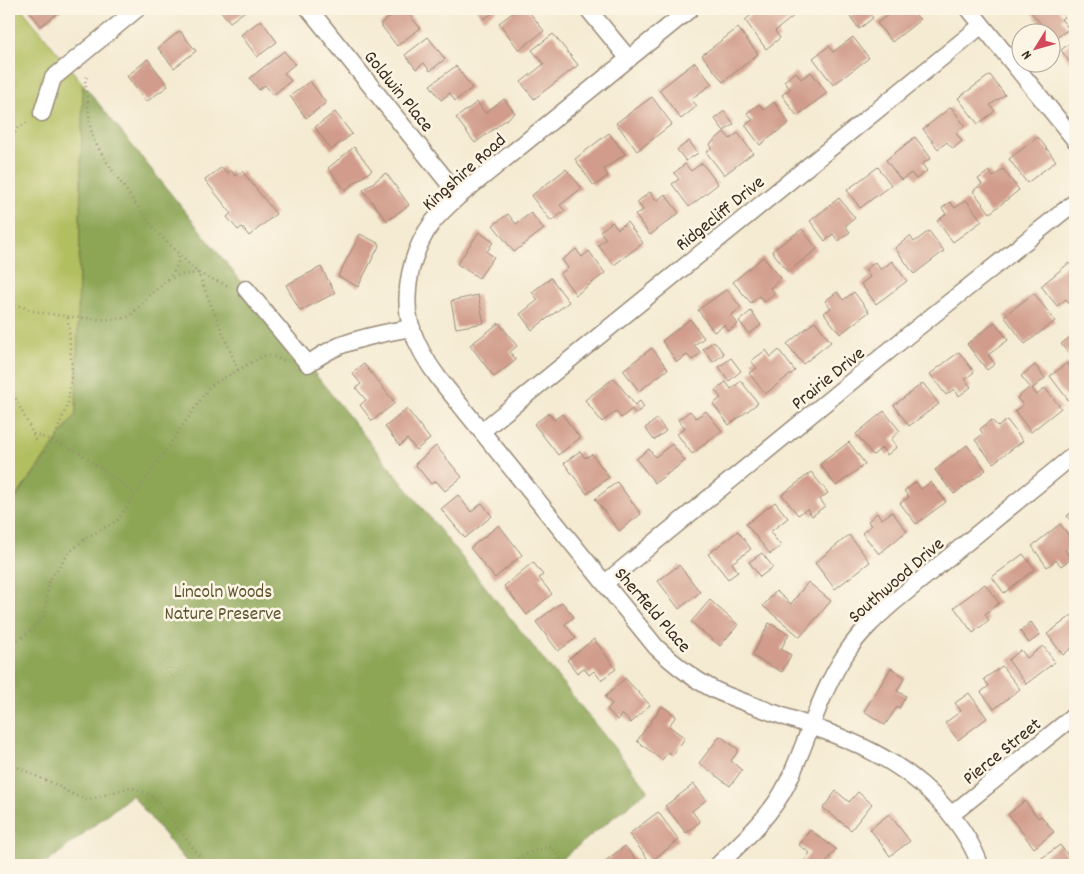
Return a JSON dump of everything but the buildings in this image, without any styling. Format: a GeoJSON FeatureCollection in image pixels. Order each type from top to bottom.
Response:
{"type":"FeatureCollection","features":[{"type":"Feature","properties":{"kind":"street"},"geometry":{"type":"LineString","coordinates":[[42,113],[53,78],[137,9]]}},
{"type":"Feature","properties":{"kind":"street","name":"Goldwin Place"},"geometry":{"type":"LineString","coordinates":[[309,9],[459,196]]}},
{"type":"Feature","properties":{"kind":"street"},"geometry":{"type":"LineString","coordinates":[[588,9],[628,59]]}},
{"type":"Feature","properties":{"kind":"street","name":"Kingshire Road"},"geometry":{"type":"LineString","coordinates":[[412,328],[408,304],[409,283],[416,257],[433,222],[448,205],[690,9]]}},
{"type":"Feature","properties":{"kind":"street"},"geometry":{"type":"LineString","coordinates":[[969,9],[1075,140]]}},
{"type":"Feature","properties":{"kind":"street","name":"Ridgecliff Drive"},"geometry":{"type":"LineString","coordinates":[[482,431],[982,25]]}},
{"type":"Feature","properties":{"kind":"street","name":"Prairie Drive"},"geometry":{"type":"LineString","coordinates":[[605,583],[907,336],[1075,202]]}},
{"type":"Feature","properties":{"kind":"street"},"geometry":{"type":"LineString","coordinates":[[246,289],[306,361],[358,340],[412,328]]}},
{"type":"Feature","properties":{"kind":"street","name":"Sherfield Place"},"geometry":{"type":"LineString","coordinates":[[412,328],[427,363],[440,380],[656,647],[677,667],[710,688],[811,726],[857,745],[897,765],[933,794],[951,815],[968,838],[980,865]]}},
{"type":"Feature","properties":{"kind":"street","name":"Southwood Drive"},"geometry":{"type":"LineString","coordinates":[[718,865],[748,836],[770,810],[786,785],[837,667],[872,622],[1075,454]]}},
{"type":"Feature","properties":{"kind":"street","name":"Pierce Street"},"geometry":{"type":"LineString","coordinates":[[951,815],[1075,715]]}},
{"type":"Feature","properties":{"kind":"path"},"geometry":{"type":"LineString","coordinates":[[87,77],[85,78],[93,139],[108,164],[156,231],[198,273],[241,292],[246,289]]}},
{"type":"Feature","properties":{"kind":"path"},"geometry":{"type":"LineString","coordinates":[[9,141],[18,128],[42,113]]}},
{"type":"Feature","properties":{"kind":"path"},"geometry":{"type":"LineString","coordinates":[[9,305],[13,304],[34,311],[68,317],[117,319],[129,317],[167,281],[174,272],[179,261],[179,255]]}},
{"type":"Feature","properties":{"kind":"path"},"geometry":{"type":"LineString","coordinates":[[167,281],[179,275],[198,273]]}},
{"type":"Feature","properties":{"kind":"path"},"geometry":{"type":"LineString","coordinates":[[198,273],[238,370]]}},
{"type":"Feature","properties":{"kind":"path"},"geometry":{"type":"LineString","coordinates":[[9,502],[52,441],[68,403],[72,371],[68,317]]}},
{"type":"Feature","properties":{"kind":"path"},"geometry":{"type":"LineString","coordinates":[[9,645],[26,635],[45,615],[48,580],[69,553],[87,537],[117,521],[210,386],[262,356],[269,355],[291,363],[306,361]]}},
{"type":"Feature","properties":{"kind":"path"},"geometry":{"type":"LineString","coordinates":[[9,384],[36,444]]}},
{"type":"Feature","properties":{"kind":"path"},"geometry":{"type":"LineString","coordinates":[[33,434],[80,452],[136,494]]}},
{"type":"Feature","properties":{"kind":"path"},"geometry":{"type":"LineString","coordinates":[[9,763],[87,800],[130,787],[151,795],[206,865]]}},
{"type":"Feature","properties":{"kind":"path"},"geometry":{"type":"LineString","coordinates":[[509,865],[524,854],[537,849],[551,847],[566,865]]}},
{"type":"Feature","properties":{"kind":"green space"},"geometry":{"type":"Polygon","coordinates":[[[9,9],[22,9],[83,84],[76,414],[9,507],[9,9]]]}},
{"type":"Feature","properties":{"kind":"green space","name":"Lincoln Woods Nature Preserve"},"geometry":{"type":"Polygon","coordinates":[[[83,84],[648,790],[554,865],[189,865],[132,795],[44,865],[9,865],[9,507],[76,414],[83,84]]]}}]}
